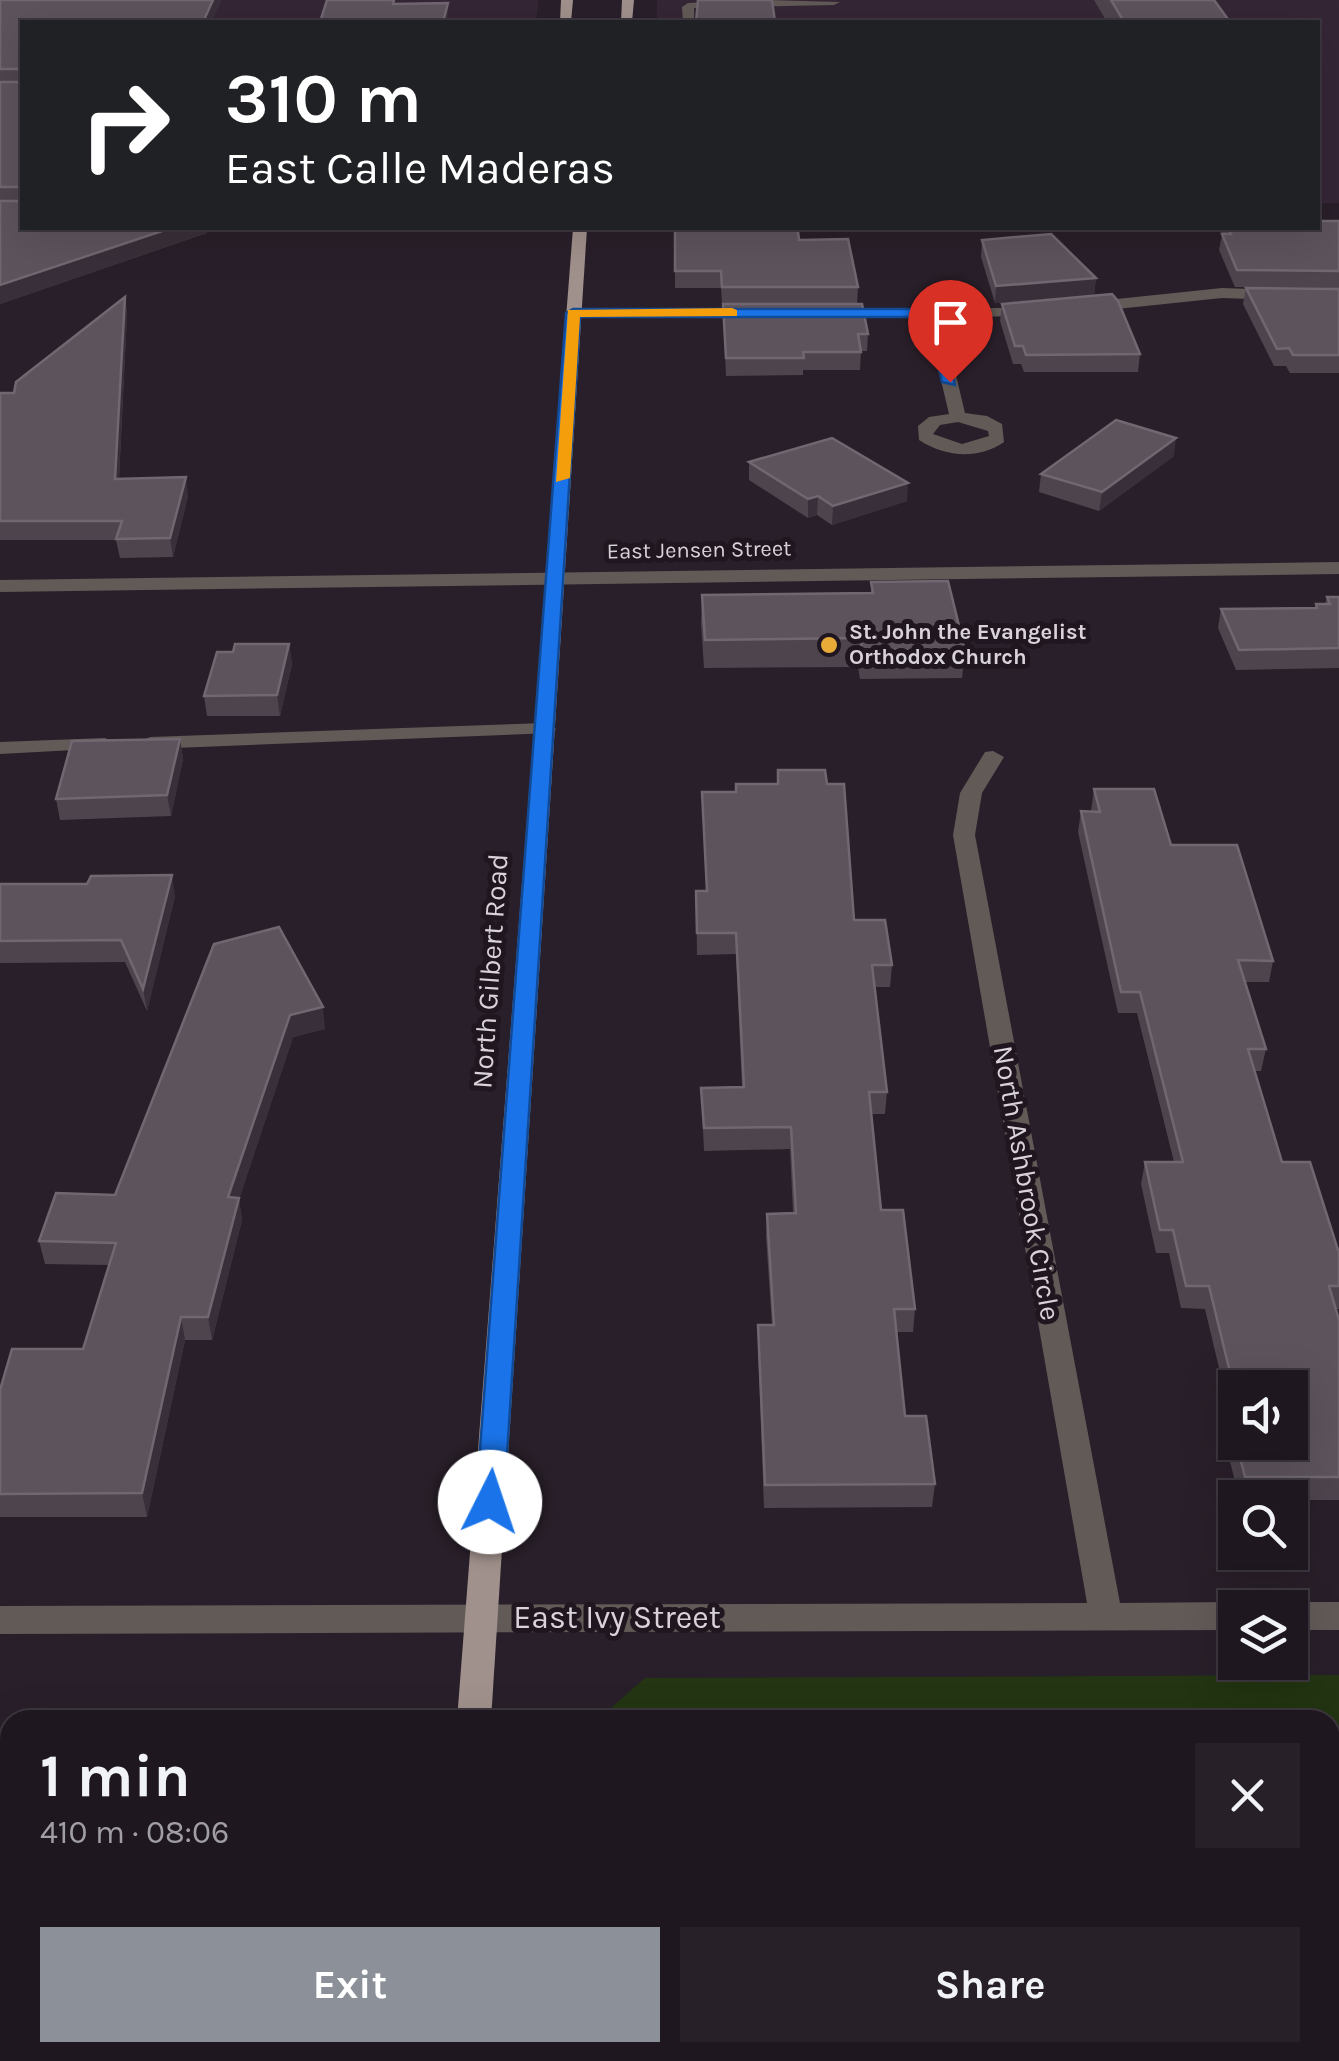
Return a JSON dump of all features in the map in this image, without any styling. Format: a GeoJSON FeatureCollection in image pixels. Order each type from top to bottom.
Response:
{"type":"FeatureCollection","features":[{"type":"Feature","properties":{"kind":"main road","name":"North Gilbert Road"},"geometry":{"type":"LineString","coordinates":[[475,1710],[580,230]]}},
{"type":"Feature","properties":{"kind":"street"},"geometry":{"type":"LineString","coordinates":[[689,20],[688,7],[692,5],[834,2]]}},
{"type":"Feature","properties":{"kind":"street"},"geometry":{"type":"LineString","coordinates":[[807,313],[1061,310],[1222,294],[1339,297]]}},
{"type":"Feature","properties":{"kind":"street"},"geometry":{"type":"LineString","coordinates":[[573,313],[768,313]]}},
{"type":"Feature","properties":{"kind":"street"},"geometry":{"type":"LineString","coordinates":[[933,313],[958,417]]}},
{"type":"Feature","properties":{"kind":"street","name":"East Jensen Street"},"geometry":{"type":"LineString","coordinates":[[0,586],[1339,568]]}},
{"type":"Feature","properties":{"kind":"street"},"geometry":{"type":"LineString","coordinates":[[0,748],[545,729]]}},
{"type":"Feature","properties":{"kind":"street","name":"North Ashbrook Circle"},"geometry":{"type":"LineString","coordinates":[[993,757],[978,773],[969,793],[964,835],[1106,1616]]}},
{"type":"Feature","properties":{"kind":"street","name":"East Ivy Street"},"geometry":{"type":"LineString","coordinates":[[0,1620],[1218,1616]]}},
{"type":"Feature","properties":{"kind":"street"},"geometry":{"type":"LineString","coordinates":[[1308,1616],[1339,1616]]}},
{"type":"Feature","properties":{"kind":"shaded area"},"geometry":{"type":"Polygon","coordinates":[[[0,0],[539,0],[536,20],[20,20],[0,0]]]}},
{"type":"Feature","properties":{"kind":"shaded area"},"geometry":{"type":"Polygon","coordinates":[[[657,0],[1339,0],[1339,203],[1320,203],[1320,20],[657,20],[657,0]]]}},
{"type":"Feature","properties":{"kind":"green space"},"geometry":{"type":"Polygon","coordinates":[[[1308,1675],[1339,1675],[1339,1710],[608,1710],[645,1678],[1218,1676],[1218,1680],[1308,1680],[1308,1675]]]}},
{"type":"Feature","properties":{"kind":"building"},"geometry":{"type":"Polygon","coordinates":[[[0,0],[213,0],[204,20],[20,20],[20,69],[0,69],[0,0]]]}},
{"type":"Feature","properties":{"kind":"building"},"geometry":{"type":"Polygon","coordinates":[[[327,0],[448,3],[444,20],[321,20],[327,0]]]}},
{"type":"Feature","properties":{"kind":"building"},"geometry":{"type":"Polygon","coordinates":[[[698,0],[772,0],[775,20],[696,20],[698,0]]]}},
{"type":"Feature","properties":{"kind":"building"},"geometry":{"type":"Polygon","coordinates":[[[1111,0],[1214,0],[1229,20],[1123,20],[1111,0]]]}},
{"type":"Feature","properties":{"kind":"building"},"geometry":{"type":"Polygon","coordinates":[[[0,82],[20,82],[20,187],[0,187],[0,82]]]}},
{"type":"Feature","properties":{"kind":"building"},"geometry":{"type":"Polygon","coordinates":[[[0,201],[20,201],[20,230],[165,230],[0,285],[0,201]]]}},
{"type":"Feature","properties":{"kind":"building"},"geometry":{"type":"Polygon","coordinates":[[[1320,221],[1339,221],[1339,271],[1237,270],[1222,234],[1231,234],[1229,230],[1320,230],[1320,221]]]}},
{"type":"Feature","properties":{"kind":"building"},"geometry":{"type":"Polygon","coordinates":[[[675,230],[798,231],[799,240],[848,239],[858,287],[722,287],[721,271],[675,271],[675,230]]]}},
{"type":"Feature","properties":{"kind":"building"},"geometry":{"type":"Polygon","coordinates":[[[1051,234],[1096,278],[996,286],[982,240],[1051,234]]]}},
{"type":"Feature","properties":{"kind":"building"},"geometry":{"type":"Polygon","coordinates":[[[1246,288],[1339,289],[1339,355],[1293,355],[1289,348],[1277,349],[1246,288]]]}},
{"type":"Feature","properties":{"kind":"building"},"geometry":{"type":"Polygon","coordinates":[[[1112,294],[1140,354],[1026,355],[1023,346],[1015,346],[1002,304],[1112,294]]]}},
{"type":"Feature","properties":{"kind":"building"},"geometry":{"type":"Polygon","coordinates":[[[125,297],[115,479],[186,477],[170,538],[116,539],[122,521],[0,521],[0,393],[14,393],[16,382],[125,297]]]}},
{"type":"Feature","properties":{"kind":"building"},"geometry":{"type":"Polygon","coordinates":[[[723,304],[862,304],[868,334],[858,334],[861,352],[803,352],[804,358],[726,358],[723,304]]]}},
{"type":"Feature","properties":{"kind":"building"},"geometry":{"type":"Polygon","coordinates":[[[1116,420],[1176,438],[1102,492],[1041,474],[1116,420]]]}},
{"type":"Feature","properties":{"kind":"building"},"geometry":{"type":"Polygon","coordinates":[[[832,438],[908,483],[833,506],[818,496],[808,499],[749,462],[832,438]]]}},
{"type":"Feature","properties":{"kind":"building"},"geometry":{"type":"Polygon","coordinates":[[[948,581],[965,650],[862,650],[860,638],[705,640],[702,595],[873,593],[871,582],[948,581]]]}},
{"type":"Feature","properties":{"kind":"building"},"geometry":{"type":"Polygon","coordinates":[[[1327,597],[1339,597],[1339,648],[1239,650],[1221,609],[1317,608],[1316,604],[1330,604],[1327,597]]]}},
{"type":"Feature","properties":{"kind":"building"},"geometry":{"type":"Polygon","coordinates":[[[235,644],[289,644],[277,695],[204,696],[217,652],[233,652],[235,644]]]}},
{"type":"Feature","properties":{"kind":"building"},"geometry":{"type":"Polygon","coordinates":[[[180,739],[167,795],[56,799],[72,741],[180,739]]]}},
{"type":"Feature","properties":{"kind":"building"},"geometry":{"type":"Polygon","coordinates":[[[778,770],[825,770],[827,784],[844,784],[854,920],[885,920],[892,965],[872,965],[887,1092],[869,1092],[881,1210],[903,1210],[915,1309],[894,1309],[905,1416],[926,1416],[935,1484],[765,1485],[758,1325],[774,1325],[767,1214],[796,1213],[791,1127],[704,1128],[701,1088],[744,1087],[736,933],[697,933],[696,891],[707,891],[702,792],[736,792],[736,784],[778,784],[778,770]]]}},
{"type":"Feature","properties":{"kind":"building"},"geometry":{"type":"Polygon","coordinates":[[[1094,789],[1154,789],[1171,845],[1237,845],[1273,961],[1238,960],[1266,1049],[1248,1049],[1282,1162],[1310,1162],[1339,1253],[1339,1286],[1329,1286],[1339,1320],[1339,1477],[1245,1477],[1241,1460],[1308,1460],[1308,1370],[1229,1370],[1209,1286],[1186,1286],[1173,1230],[1160,1230],[1145,1162],[1183,1162],[1140,992],[1121,992],[1081,811],[1100,812],[1094,789]]]}},
{"type":"Feature","properties":{"kind":"building"},"geometry":{"type":"Polygon","coordinates":[[[172,875],[143,989],[121,940],[0,941],[0,884],[87,884],[91,876],[172,875]]]}},
{"type":"Feature","properties":{"kind":"building"},"geometry":{"type":"Polygon","coordinates":[[[279,927],[323,1007],[290,1015],[228,1197],[239,1198],[208,1317],[181,1317],[142,1493],[0,1494],[0,1390],[12,1349],[83,1349],[116,1243],[39,1241],[56,1193],[115,1195],[214,944],[279,927]]]}},
{"type":"Feature","properties":{"kind":"slow traffic"},"geometry":{"type":"LineString","coordinates":[[562,478],[573,313],[732,313]]}},
{"type":"Feature","properties":{"kind":"place","name":"St. John the Evangelist Orthodox Church"},"geometry":{"type":"Point","coordinates":[829,645]}},
{"type":"Feature","properties":{"kind":"route"},"geometry":{"type":"LineString","coordinates":[[490,1502],[573,313],[933,313],[950,382]]}}]}
